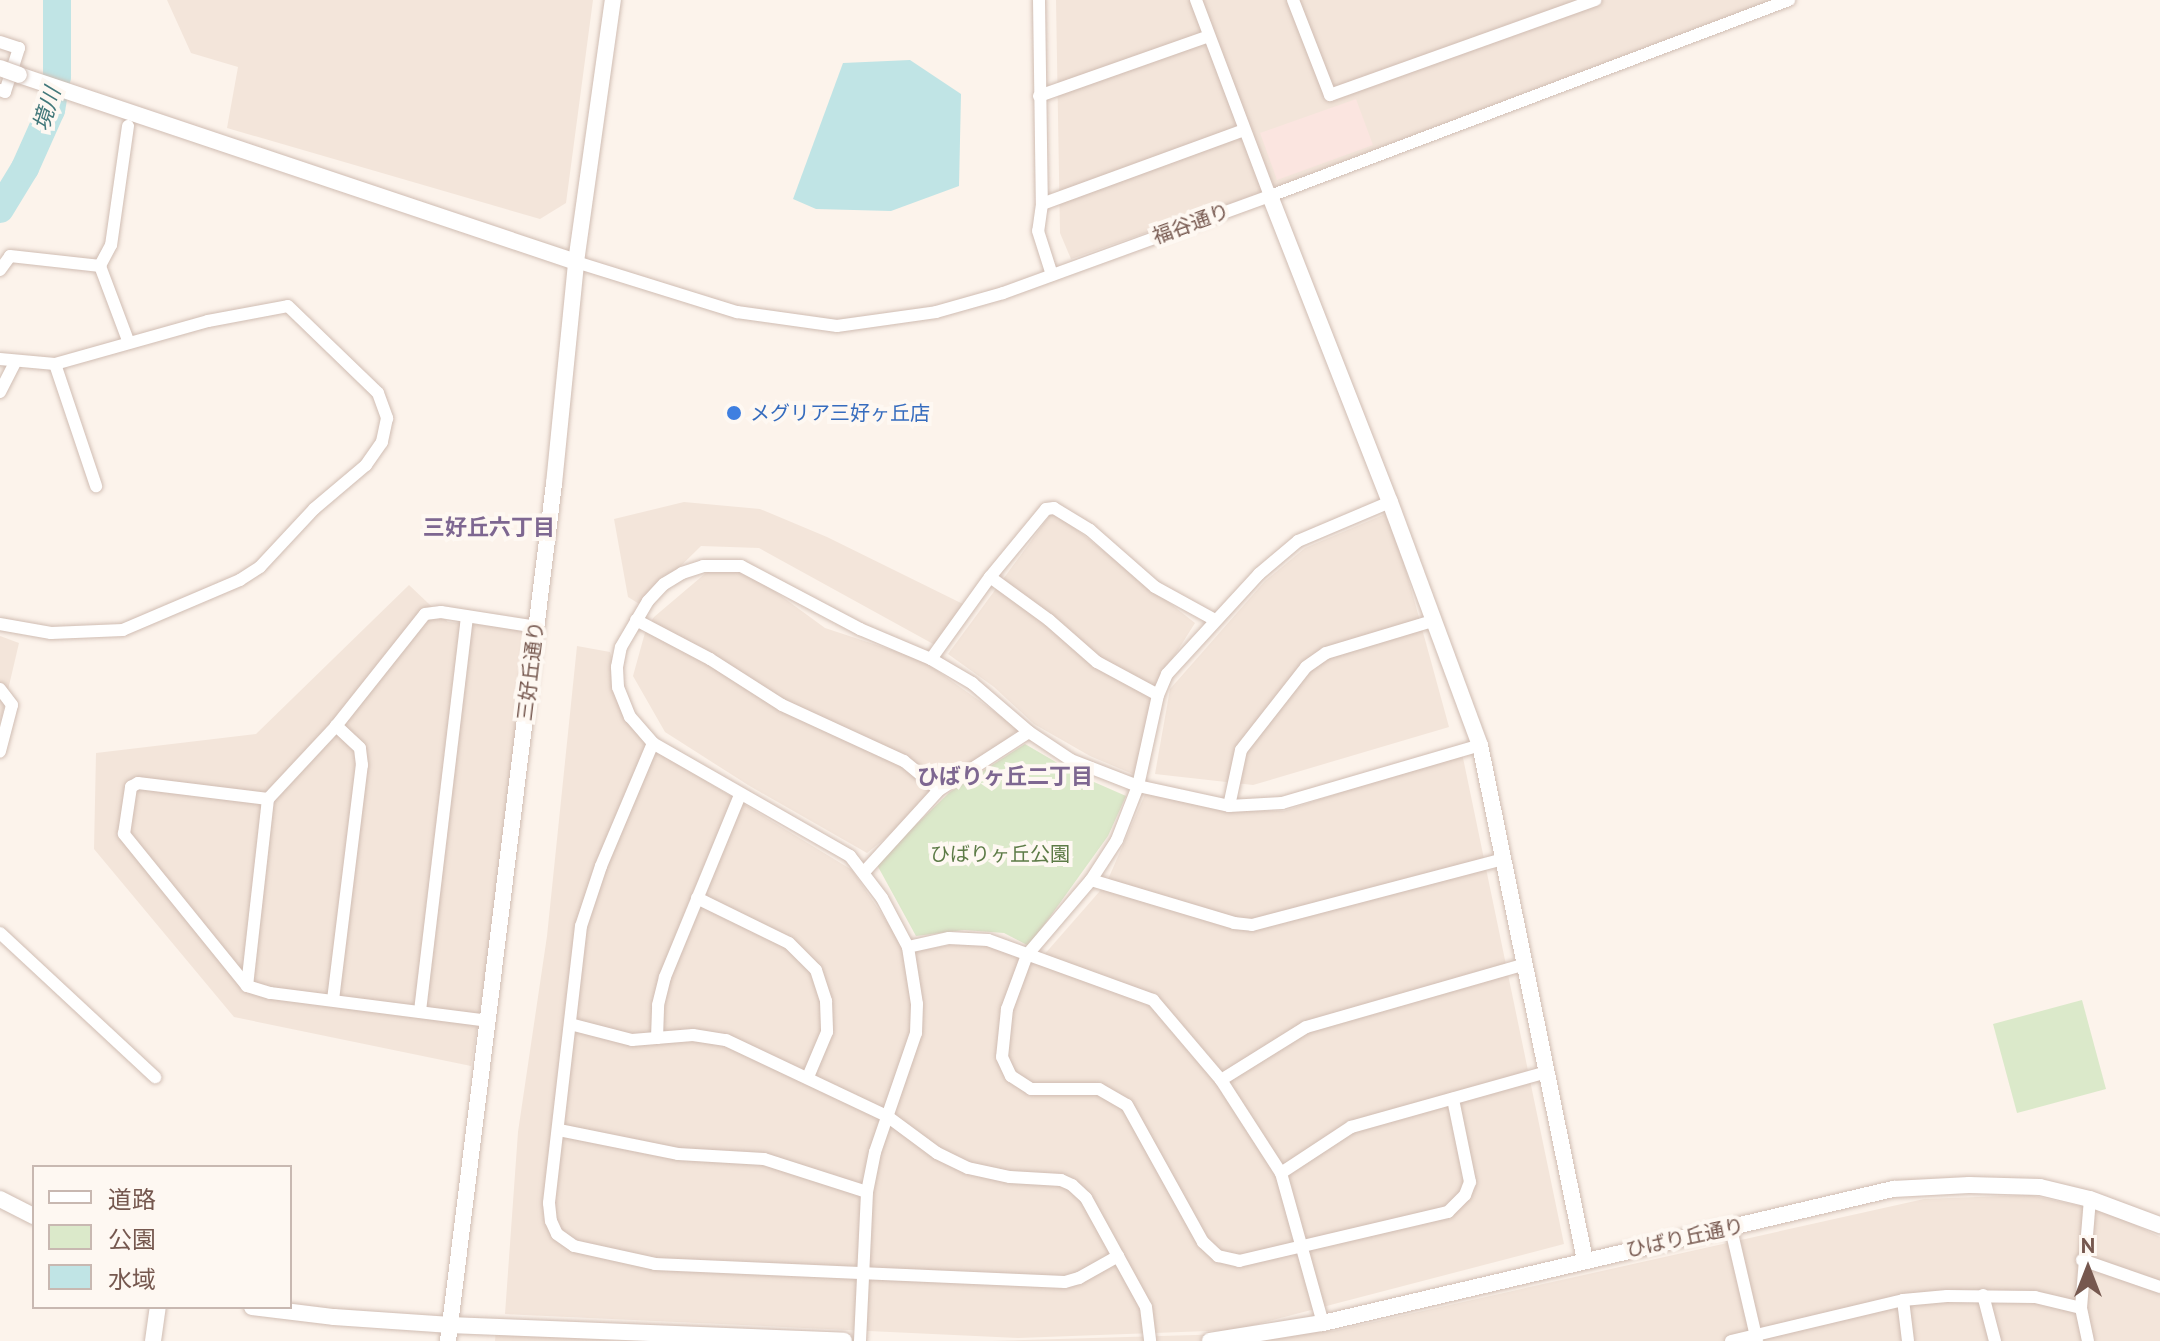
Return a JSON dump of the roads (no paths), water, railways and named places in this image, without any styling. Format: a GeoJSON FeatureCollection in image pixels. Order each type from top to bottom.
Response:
{"type":"FeatureCollection","features":[{"type":"Feature","properties":{"kind":"street","name":"三好丘通り"},"geometry":{"type":"LineString","coordinates":[[450,1333],[537,627],[576,262],[613,0]]}},
{"type":"Feature","properties":{"kind":"street"},"geometry":{"type":"LineString","coordinates":[[1039,0],[1042,204],[1038,231],[1052,275]]}},
{"type":"Feature","properties":{"kind":"street"},"geometry":{"type":"LineString","coordinates":[[1196,0],[1390,502],[1480,745],[1585,1260]]}},
{"type":"Feature","properties":{"kind":"street"},"geometry":{"type":"LineString","coordinates":[[1298,2],[1330,95],[1575,4],[1595,0]]}},
{"type":"Feature","properties":{"kind":"street","name":"福谷通り"},"geometry":{"type":"LineString","coordinates":[[576,262],[737,312],[837,326],[936,312],[1052,275],[1270,196],[1789,0]]}},
{"type":"Feature","properties":{"kind":"street"},"geometry":{"type":"LineString","coordinates":[[1039,96],[1209,36]]}},
{"type":"Feature","properties":{"kind":"street"},"geometry":{"type":"LineString","coordinates":[[0,42],[19,48],[5,92],[0,90]]}},
{"type":"Feature","properties":{"kind":"street"},"geometry":{"type":"LineString","coordinates":[[0,68],[576,262]]}},
{"type":"Feature","properties":{"kind":"street"},"geometry":{"type":"LineString","coordinates":[[128,126],[111,245],[100,266],[129,343]]}},
{"type":"Feature","properties":{"kind":"street"},"geometry":{"type":"LineString","coordinates":[[1042,204],[1244,130]]}},
{"type":"Feature","properties":{"kind":"street"},"geometry":{"type":"LineString","coordinates":[[0,270],[10,256],[100,266]]}},
{"type":"Feature","properties":{"kind":"street"},"geometry":{"type":"LineString","coordinates":[[0,359],[55,364],[208,321],[288,306],[378,393],[387,418],[382,442],[366,465],[314,509],[260,567],[216,592],[123,630],[51,633],[0,624]]}},
{"type":"Feature","properties":{"kind":"street"},"geometry":{"type":"LineString","coordinates":[[0,392],[15,362]]}},
{"type":"Feature","properties":{"kind":"street"},"geometry":{"type":"LineString","coordinates":[[55,364],[96,486]]}},
{"type":"Feature","properties":{"kind":"street"},"geometry":{"type":"LineString","coordinates":[[1390,502],[1298,541],[1259,574],[1167,674],[1158,695],[1138,786],[1111,851],[1091,880],[1027,955],[1007,1009],[1002,1057],[1011,1076],[1031,1089],[1099,1089],[1127,1105],[1198,1234],[1218,1256],[1239,1261],[1437,1215],[1458,1203],[1468,1189],[1470,1176],[1453,1099]]}},
{"type":"Feature","properties":{"kind":"street"},"geometry":{"type":"LineString","coordinates":[[931,659],[990,577],[1046,509],[1054,508],[1090,530],[1155,587],[1215,620]]}},
{"type":"Feature","properties":{"kind":"street"},"geometry":{"type":"LineString","coordinates":[[860,1341],[867,1192],[887,1116],[916,1033],[917,1004],[908,947],[865,871],[827,840],[740,795],[653,743],[630,717],[618,687],[617,667],[621,647],[656,593],[682,573],[703,566],[741,566],[860,629],[931,659],[972,683],[1029,732],[1071,760],[1138,786],[1229,806],[1282,803],[1480,745]]}},
{"type":"Feature","properties":{"kind":"street"},"geometry":{"type":"LineString","coordinates":[[990,577],[1049,620],[1097,662],[1158,695]]}},
{"type":"Feature","properties":{"kind":"street"},"geometry":{"type":"LineString","coordinates":[[247,986],[268,799],[336,726],[425,614],[441,612],[537,627]]}},
{"type":"Feature","properties":{"kind":"street"},"geometry":{"type":"LineString","coordinates":[[420,1011],[467,617]]}},
{"type":"Feature","properties":{"kind":"street"},"geometry":{"type":"LineString","coordinates":[[636,620],[710,659],[782,705],[904,761],[939,790]]}},
{"type":"Feature","properties":{"kind":"street"},"geometry":{"type":"LineString","coordinates":[[1229,806],[1241,750],[1306,667],[1326,653],[1433,621]]}},
{"type":"Feature","properties":{"kind":"street"},"geometry":{"type":"LineString","coordinates":[[0,689],[12,705],[0,751]]}},
{"type":"Feature","properties":{"kind":"street"},"geometry":{"type":"LineString","coordinates":[[333,1000],[362,765],[360,748],[336,726]]}},
{"type":"Feature","properties":{"kind":"street"},"geometry":{"type":"LineString","coordinates":[[865,871],[939,790],[1029,732]]}},
{"type":"Feature","properties":{"kind":"street"},"geometry":{"type":"LineString","coordinates":[[653,743],[601,866],[581,926],[549,1214],[557,1234],[574,1246],[655,1264],[1065,1282],[1118,1256]]}},
{"type":"Feature","properties":{"kind":"street"},"geometry":{"type":"LineString","coordinates":[[268,799],[138,783],[131,787],[124,834],[247,986],[270,993],[489,1021]]}},
{"type":"Feature","properties":{"kind":"street"},"geometry":{"type":"LineString","coordinates":[[657,1038],[660,993],[740,795]]}},
{"type":"Feature","properties":{"kind":"street"},"geometry":{"type":"LineString","coordinates":[[1091,880],[1252,925],[1503,859]]}},
{"type":"Feature","properties":{"kind":"street"},"geometry":{"type":"LineString","coordinates":[[697,898],[789,943],[816,970],[826,1001],[827,1032],[808,1077]]}},
{"type":"Feature","properties":{"kind":"street"},"geometry":{"type":"LineString","coordinates":[[0,933],[155,1077]]}},
{"type":"Feature","properties":{"kind":"street"},"geometry":{"type":"LineString","coordinates":[[908,947],[932,940],[966,937],[988,940],[1153,1000],[1221,1080],[1281,1173],[1323,1323]]}},
{"type":"Feature","properties":{"kind":"street"},"geometry":{"type":"LineString","coordinates":[[1221,1080],[1306,1027],[1525,964]]}},
{"type":"Feature","properties":{"kind":"street"},"geometry":{"type":"LineString","coordinates":[[570,1024],[632,1040],[693,1035],[726,1040],[887,1116],[937,1153],[968,1168],[1010,1177],[1061,1180],[1072,1185],[1086,1198],[1148,1311],[1150,1341]]}},
{"type":"Feature","properties":{"kind":"street"},"geometry":{"type":"LineString","coordinates":[[1281,1173],[1351,1127],[1547,1072]]}},
{"type":"Feature","properties":{"kind":"street"},"geometry":{"type":"LineString","coordinates":[[559,1130],[678,1154],[764,1159],[867,1192]]}},
{"type":"Feature","properties":{"kind":"street","name":"ひばり丘通り"},"geometry":{"type":"LineString","coordinates":[[1210,1341],[1323,1323],[1893,1189],[1969,1185],[2040,1187],[2090,1199],[2160,1225]]}},
{"type":"Feature","properties":{"kind":"street"},"geometry":{"type":"LineString","coordinates":[[0,1199],[32,1215]]}},
{"type":"Feature","properties":{"kind":"street"},"geometry":{"type":"LineString","coordinates":[[2088,1341],[2081,1308],[2082,1260],[2090,1199]]}},
{"type":"Feature","properties":{"kind":"street"},"geometry":{"type":"LineString","coordinates":[[1731,1229],[1757,1338]]}},
{"type":"Feature","properties":{"kind":"street"},"geometry":{"type":"LineString","coordinates":[[2082,1260],[2160,1287]]}},
{"type":"Feature","properties":{"kind":"street"},"geometry":{"type":"LineString","coordinates":[[1731,1341],[1757,1338],[1903,1300],[1983,1295],[2035,1297],[2081,1308]]}},
{"type":"Feature","properties":{"kind":"street"},"geometry":{"type":"LineString","coordinates":[[1983,1295],[1995,1341]]}},
{"type":"Feature","properties":{"kind":"street"},"geometry":{"type":"LineString","coordinates":[[1903,1300],[1908,1341]]}},
{"type":"Feature","properties":{"kind":"street"},"geometry":{"type":"LineString","coordinates":[[153,1341],[158,1309]]}},
{"type":"Feature","properties":{"kind":"street"},"geometry":{"type":"LineString","coordinates":[[268,1309],[450,1333],[844,1341]]}},
{"type":"Feature","properties":{"kind":"water"},"geometry":{"type":"Polygon","coordinates":[[[910,60],[961,94],[959,186],[891,211],[816,209],[793,199],[843,63],[910,60]]]}},
{"type":"Feature","properties":{"kind":"waterway","name":"境川"},"geometry":{"type":"LineString","coordinates":[[0,209],[25,168],[51,110],[57,76],[57,0]]}},
{"type":"Feature","properties":{"kind":"place","name":"メグリア三好ヶ丘店"},"geometry":{"type":"Point","coordinates":[734,413]}},
{"type":"Feature","properties":{"kind":"district","name":"三好丘六丁目"},"geometry":{"type":"Point","coordinates":[489,528]}},
{"type":"Feature","properties":{"kind":"district","name":"ひばりヶ丘二丁目"},"geometry":{"type":"Point","coordinates":[1005,777]}},
{"type":"Feature","properties":{"kind":"park label","name":"ひばりヶ丘公園"},"geometry":{"type":"Point","coordinates":[1000,854]}}]}
